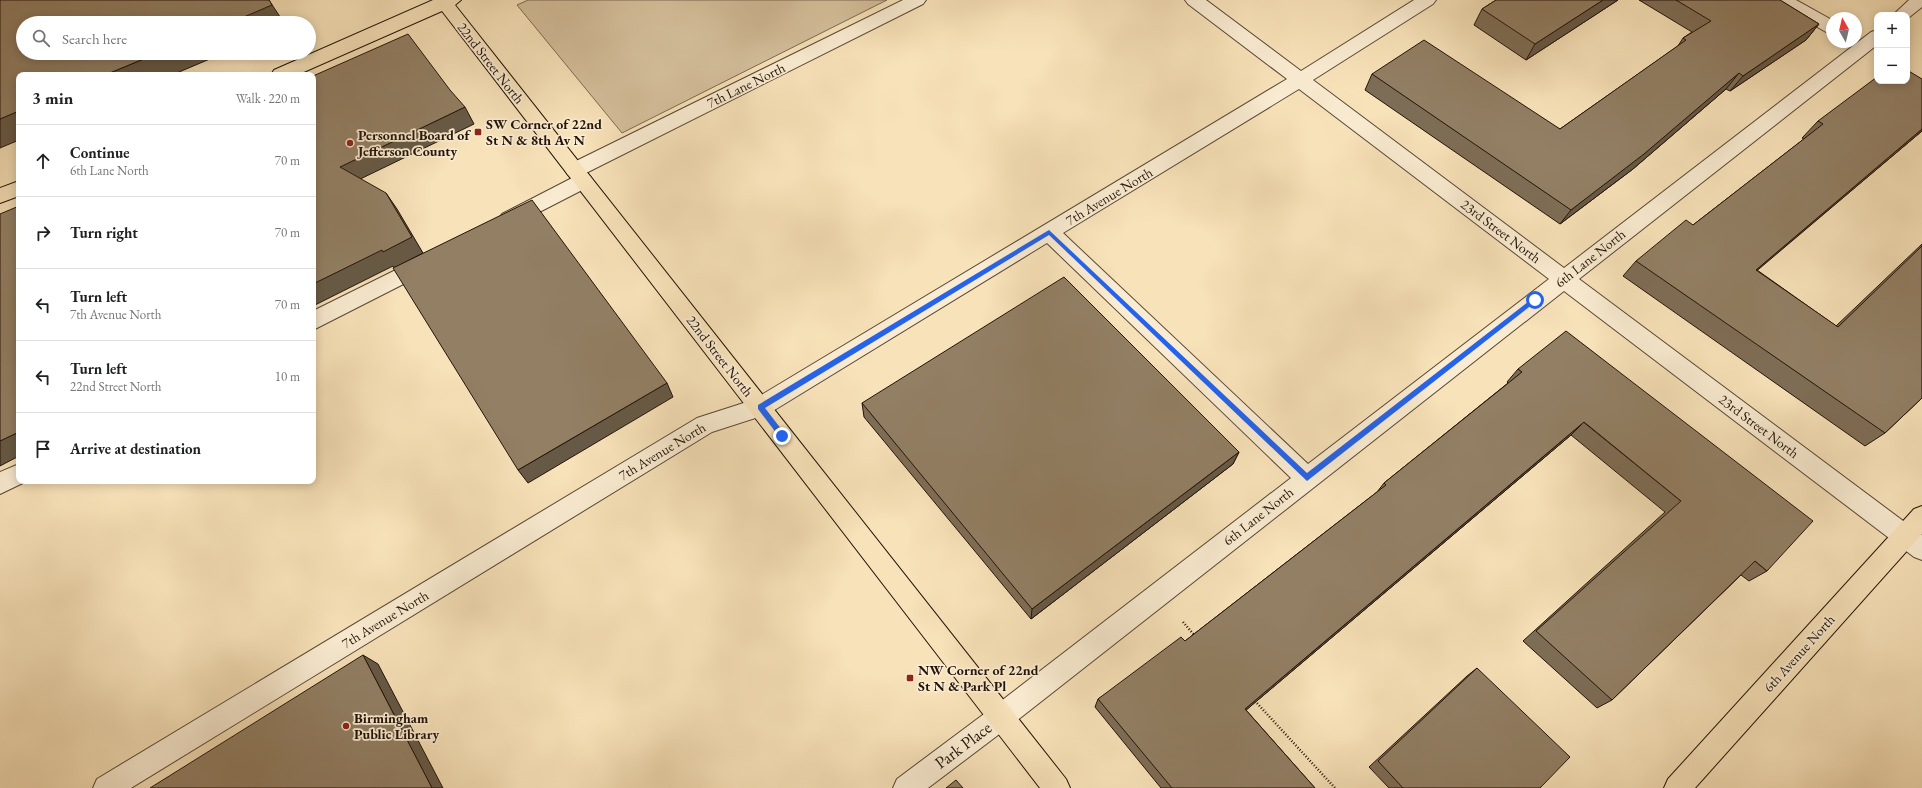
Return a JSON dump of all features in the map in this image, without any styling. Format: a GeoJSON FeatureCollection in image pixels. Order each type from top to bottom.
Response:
{"type":"FeatureCollection","features":[{"type":"Feature","properties":{"kind":"main road","name":"22nd Street North"},"geometry":{"type":"LineString","coordinates":[[446,1],[579,175],[1057,788]]}},
{"type":"Feature","properties":{"kind":"main road"},"geometry":{"type":"LineString","coordinates":[[316,59],[446,1]]}},
{"type":"Feature","properties":{"kind":"main road"},"geometry":{"type":"LineString","coordinates":[[287,72],[314,60]]}},
{"type":"Feature","properties":{"kind":"main road"},"geometry":{"type":"LineString","coordinates":[[0,196],[16,189]]}},
{"type":"Feature","properties":{"kind":"main road","name":"6th Avenue North"},"geometry":{"type":"LineString","coordinates":[[1676,788],[1914,543],[1922,517]]}},
{"type":"Feature","properties":{"kind":"street","name":"7th Lane North"},"geometry":{"type":"LineString","coordinates":[[493,228],[579,175],[917,0]]}},
{"type":"Feature","properties":{"kind":"street","name":"23rd Street North"},"geometry":{"type":"LineString","coordinates":[[1194,0],[1914,543]]}},
{"type":"Feature","properties":{"kind":"street","name":"7th Avenue North"},"geometry":{"type":"LineString","coordinates":[[106,788],[705,425],[760,407],[1300,80],[1427,0]]}},
{"type":"Feature","properties":{"kind":"street"},"geometry":{"type":"LineString","coordinates":[[1783,0],[1826,25]]}},
{"type":"Feature","properties":{"kind":"street"},"geometry":{"type":"LineString","coordinates":[[1906,12],[1920,0]]}},
{"type":"Feature","properties":{"kind":"street","name":"6th Lane North"},"geometry":{"type":"LineString","coordinates":[[1001,717],[1866,41]]}},
{"type":"Feature","properties":{"kind":"street"},"geometry":{"type":"LineString","coordinates":[[1049,232],[1307,478]]}},
{"type":"Feature","properties":{"kind":"street"},"geometry":{"type":"LineString","coordinates":[[316,319],[444,253]]}},
{"type":"Feature","properties":{"kind":"street"},"geometry":{"type":"LineString","coordinates":[[0,484],[16,476]]}},
{"type":"Feature","properties":{"kind":"street","name":"Park Place"},"geometry":{"type":"LineString","coordinates":[[906,788],[1001,717]]}},
{"type":"Feature","properties":{"kind":"path"},"geometry":{"type":"LineString","coordinates":[[1183,622],[1198,639]]}},
{"type":"Feature","properties":{"kind":"path"},"geometry":{"type":"LineString","coordinates":[[1251,697],[1335,788]]}},
{"type":"Feature","properties":{"kind":"shaded area"},"geometry":{"type":"Polygon","coordinates":[[[528,0],[887,0],[622,133],[517,5],[528,0]]]}},
{"type":"Feature","properties":{"kind":"building"},"geometry":{"type":"Polygon","coordinates":[[[0,0],[269,0],[272,5],[246,16],[16,16],[16,60],[141,60],[112,72],[16,72],[16,112],[0,119],[0,0]]]}},
{"type":"Feature","properties":{"kind":"building"},"geometry":{"type":"Polygon","coordinates":[[[1496,0],[1603,0],[1535,44],[1482,9],[1496,0]]]}},
{"type":"Feature","properties":{"kind":"building"},"geometry":{"type":"Polygon","coordinates":[[[1676,0],[1780,0],[1819,24],[1743,76],[1739,73],[1644,154],[1571,210],[1372,74],[1424,40],[1560,129],[1686,40],[1683,38],[1711,21],[1676,0]]]}},
{"type":"Feature","properties":{"kind":"building"},"geometry":{"type":"Polygon","coordinates":[[[408,34],[450,90],[465,107],[340,167],[386,193],[412,237],[316,283],[316,75],[408,34]]]}},
{"type":"Feature","properties":{"kind":"building"},"geometry":{"type":"Polygon","coordinates":[[[1910,72],[1922,79],[1922,129],[1756,270],[1838,327],[1922,246],[1922,398],[1885,433],[1636,261],[1686,220],[1693,225],[1823,124],[1818,121],[1874,79],[1874,84],[1910,84],[1910,72]]]}},
{"type":"Feature","properties":{"kind":"building"},"geometry":{"type":"Polygon","coordinates":[[[532,200],[667,383],[518,470],[393,268],[532,200]]]}},
{"type":"Feature","properties":{"kind":"building"},"geometry":{"type":"Polygon","coordinates":[[[16,207],[16,433],[0,441],[0,214],[16,207]]]}},
{"type":"Feature","properties":{"kind":"building"},"geometry":{"type":"Polygon","coordinates":[[[1064,277],[1239,452],[1032,609],[862,403],[1064,277]]]}},
{"type":"Feature","properties":{"kind":"building"},"geometry":{"type":"Polygon","coordinates":[[[1566,331],[1813,521],[1767,571],[1755,561],[1612,700],[1536,631],[1681,501],[1584,422],[1245,709],[1315,788],[1172,788],[1098,699],[1181,637],[1185,641],[1386,485],[1384,483],[1522,372],[1518,369],[1566,331]]]}},
{"type":"Feature","properties":{"kind":"building","name":"Birmingham Public Library"},"geometry":{"type":"Polygon","coordinates":[[[363,655],[432,788],[150,788],[363,655]]]}},
{"type":"Feature","properties":{"kind":"building"},"geometry":{"type":"Polygon","coordinates":[[[1477,668],[1570,757],[1540,788],[1403,788],[1378,761],[1477,668]]]}},
{"type":"Feature","properties":{"kind":"building"},"geometry":{"type":"Polygon","coordinates":[[[956,780],[963,788],[946,788],[956,780]]]}},
{"type":"Feature","properties":{"kind":"place","name":"SW Corner of 22nd St N & 8th Av N"},"geometry":{"type":"Point","coordinates":[478,132]}},
{"type":"Feature","properties":{"kind":"place","name":"Personnel Board of Jefferson County"},"geometry":{"type":"Point","coordinates":[350,143]}},
{"type":"Feature","properties":{"kind":"place","name":"NW Corner of 22nd St N & Park Pl"},"geometry":{"type":"Point","coordinates":[910,678]}},
{"type":"Feature","properties":{"kind":"place","name":"Birmingham Public Library"},"geometry":{"type":"Point","coordinates":[346,726]}},
{"type":"Feature","properties":{"kind":"route"},"geometry":{"type":"LineString","coordinates":[[782,436],[760,407],[1049,232],[1307,478],[1535,300]]}}]}
